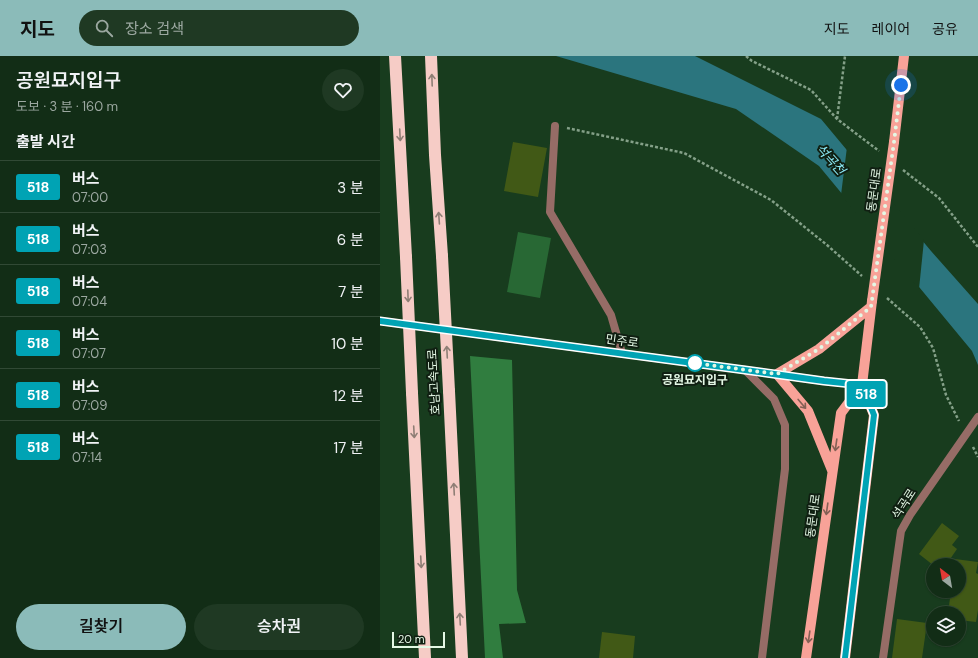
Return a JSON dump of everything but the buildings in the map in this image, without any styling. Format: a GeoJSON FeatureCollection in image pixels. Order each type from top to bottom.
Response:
{"type":"FeatureCollection","features":[{"type":"Feature","properties":{"kind":"highway","name":"호남고속도로"},"geometry":{"type":"LineString","coordinates":[[395,56],[425,658]]}},
{"type":"Feature","properties":{"kind":"highway","name":"호남고속도로"},"geometry":{"type":"LineString","coordinates":[[431,56],[432,103],[442,256],[462,658]]}},
{"type":"Feature","properties":{"kind":"main road","name":"동문대로"},"geometry":{"type":"LineString","coordinates":[[846,658],[874,415],[862,385],[871,304],[894,142],[904,56]]}},
{"type":"Feature","properties":{"kind":"main road"},"geometry":{"type":"LineString","coordinates":[[832,470],[808,411],[777,374],[819,349],[871,304]]}},
{"type":"Feature","properties":{"kind":"main road","name":"민주로"},"geometry":{"type":"LineString","coordinates":[[380,321],[862,385]]}},
{"type":"Feature","properties":{"kind":"main road","name":"동문대로"},"geometry":{"type":"LineString","coordinates":[[806,658],[841,413],[862,385]]}},
{"type":"Feature","properties":{"kind":"street"},"geometry":{"type":"LineString","coordinates":[[555,126],[550,212],[611,315],[622,354]]}},
{"type":"Feature","properties":{"kind":"street"},"geometry":{"type":"LineString","coordinates":[[745,370],[774,399],[785,425],[785,469],[762,658]]}},
{"type":"Feature","properties":{"kind":"street","name":"석곡로"},"geometry":{"type":"LineString","coordinates":[[883,658],[901,531],[910,515],[978,417]]}},
{"type":"Feature","properties":{"kind":"path"},"geometry":{"type":"LineString","coordinates":[[746,56],[752,61],[811,90],[837,119],[845,56]]}},
{"type":"Feature","properties":{"kind":"path"},"geometry":{"type":"LineString","coordinates":[[555,126],[684,153],[771,200],[827,245],[868,281]]}},
{"type":"Feature","properties":{"kind":"path"},"geometry":{"type":"LineString","coordinates":[[939,198],[978,247]]}},
{"type":"Feature","properties":{"kind":"path"},"geometry":{"type":"LineString","coordinates":[[885,296],[920,327],[933,348],[946,395],[978,457]]}},
{"type":"Feature","properties":{"kind":"green space"},"geometry":{"type":"Polygon","coordinates":[[[518,232],[551,238],[540,298],[507,292],[518,232]]]}},
{"type":"Feature","properties":{"kind":"green space"},"geometry":{"type":"Polygon","coordinates":[[[470,356],[512,360],[517,590],[526,623],[499,624],[503,658],[485,658],[470,356]]]}},
{"type":"Feature","properties":{"kind":"water","name":"석곡천"},"geometry":{"type":"Polygon","coordinates":[[[556,56],[695,56],[821,119],[931,251],[978,304],[978,365],[972,351],[819,166],[736,109],[556,56]]]}},
{"type":"Feature","properties":{"kind":"pier"},"geometry":{"type":"Polygon","coordinates":[[[847,147],[924,240],[919,289],[841,195],[847,147]]]}},
{"type":"Feature","properties":{"kind":"bus line","name":"518"},"geometry":{"type":"LineString","coordinates":[[380,321],[862,385],[874,415],[845,658]]}},
{"type":"Feature","properties":{"kind":"place","name":"공원묘지입구"},"geometry":{"type":"Point","coordinates":[695,363]}},
{"type":"Feature","properties":{"kind":"route"},"geometry":{"type":"LineString","coordinates":[[695,363],[777,374],[819,349],[871,307],[901,85]]}}]}
